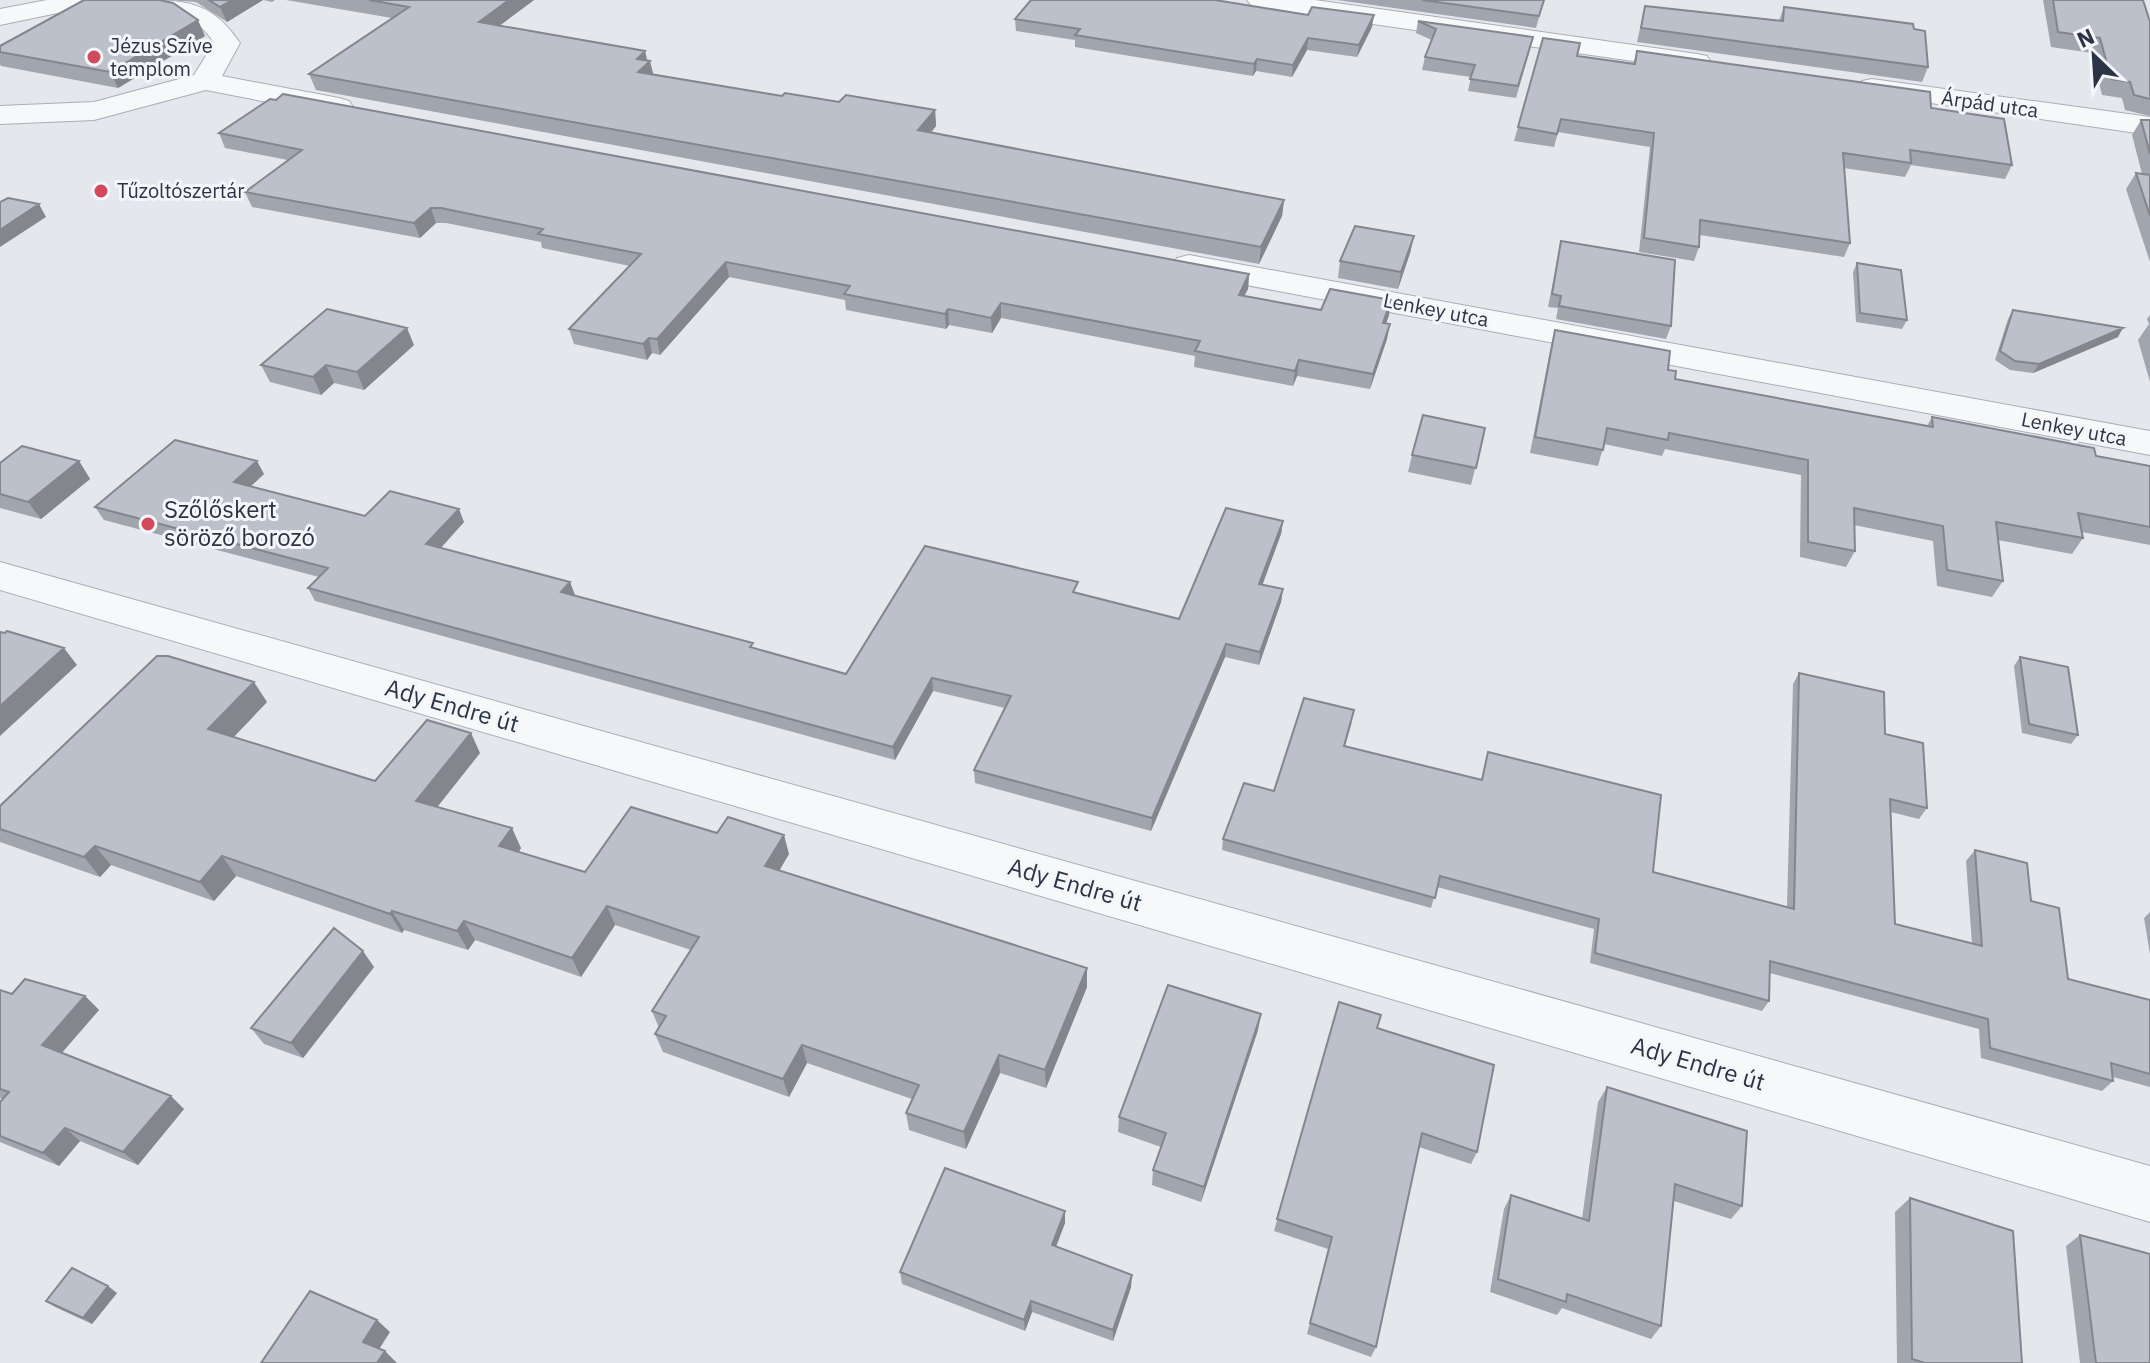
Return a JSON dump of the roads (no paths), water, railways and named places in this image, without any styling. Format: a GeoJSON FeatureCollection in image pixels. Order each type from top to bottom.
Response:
{"type":"FeatureCollection","features":[{"type":"Feature","properties":{"kind":"street"},"geometry":{"type":"LineString","coordinates":[[0,17],[87,0]]}},
{"type":"Feature","properties":{"kind":"street"},"geometry":{"type":"LineString","coordinates":[[166,0],[199,12],[219,26],[227,43],[204,81]]}},
{"type":"Feature","properties":{"kind":"street"},"geometry":{"type":"LineString","coordinates":[[1260,0],[1728,66]]}},
{"type":"Feature","properties":{"kind":"street"},"geometry":{"type":"LineString","coordinates":[[0,115],[94,111],[136,103],[204,81],[376,114]]}},
{"type":"Feature","properties":{"kind":"street","name":"Árpád utca"},"geometry":{"type":"LineString","coordinates":[[1853,84],[2150,126]]}},
{"type":"Feature","properties":{"kind":"street","name":"Lenkey utca"},"geometry":{"type":"LineString","coordinates":[[1161,259],[2150,443]]}},
{"type":"Feature","properties":{"kind":"street","name":"Ady Endre út"},"geometry":{"type":"LineString","coordinates":[[0,576],[2150,1194]]}},
{"type":"Feature","properties":{"kind":"place","name":"Jézus Szíve templom"},"geometry":{"type":"Point","coordinates":[94,57]}},
{"type":"Feature","properties":{"kind":"place","name":"Tűzoltószertár"},"geometry":{"type":"Point","coordinates":[101,191]}},
{"type":"Feature","properties":{"kind":"place","name":"Szőlőskert söröző borozó"},"geometry":{"type":"Point","coordinates":[148,524]}}]}
